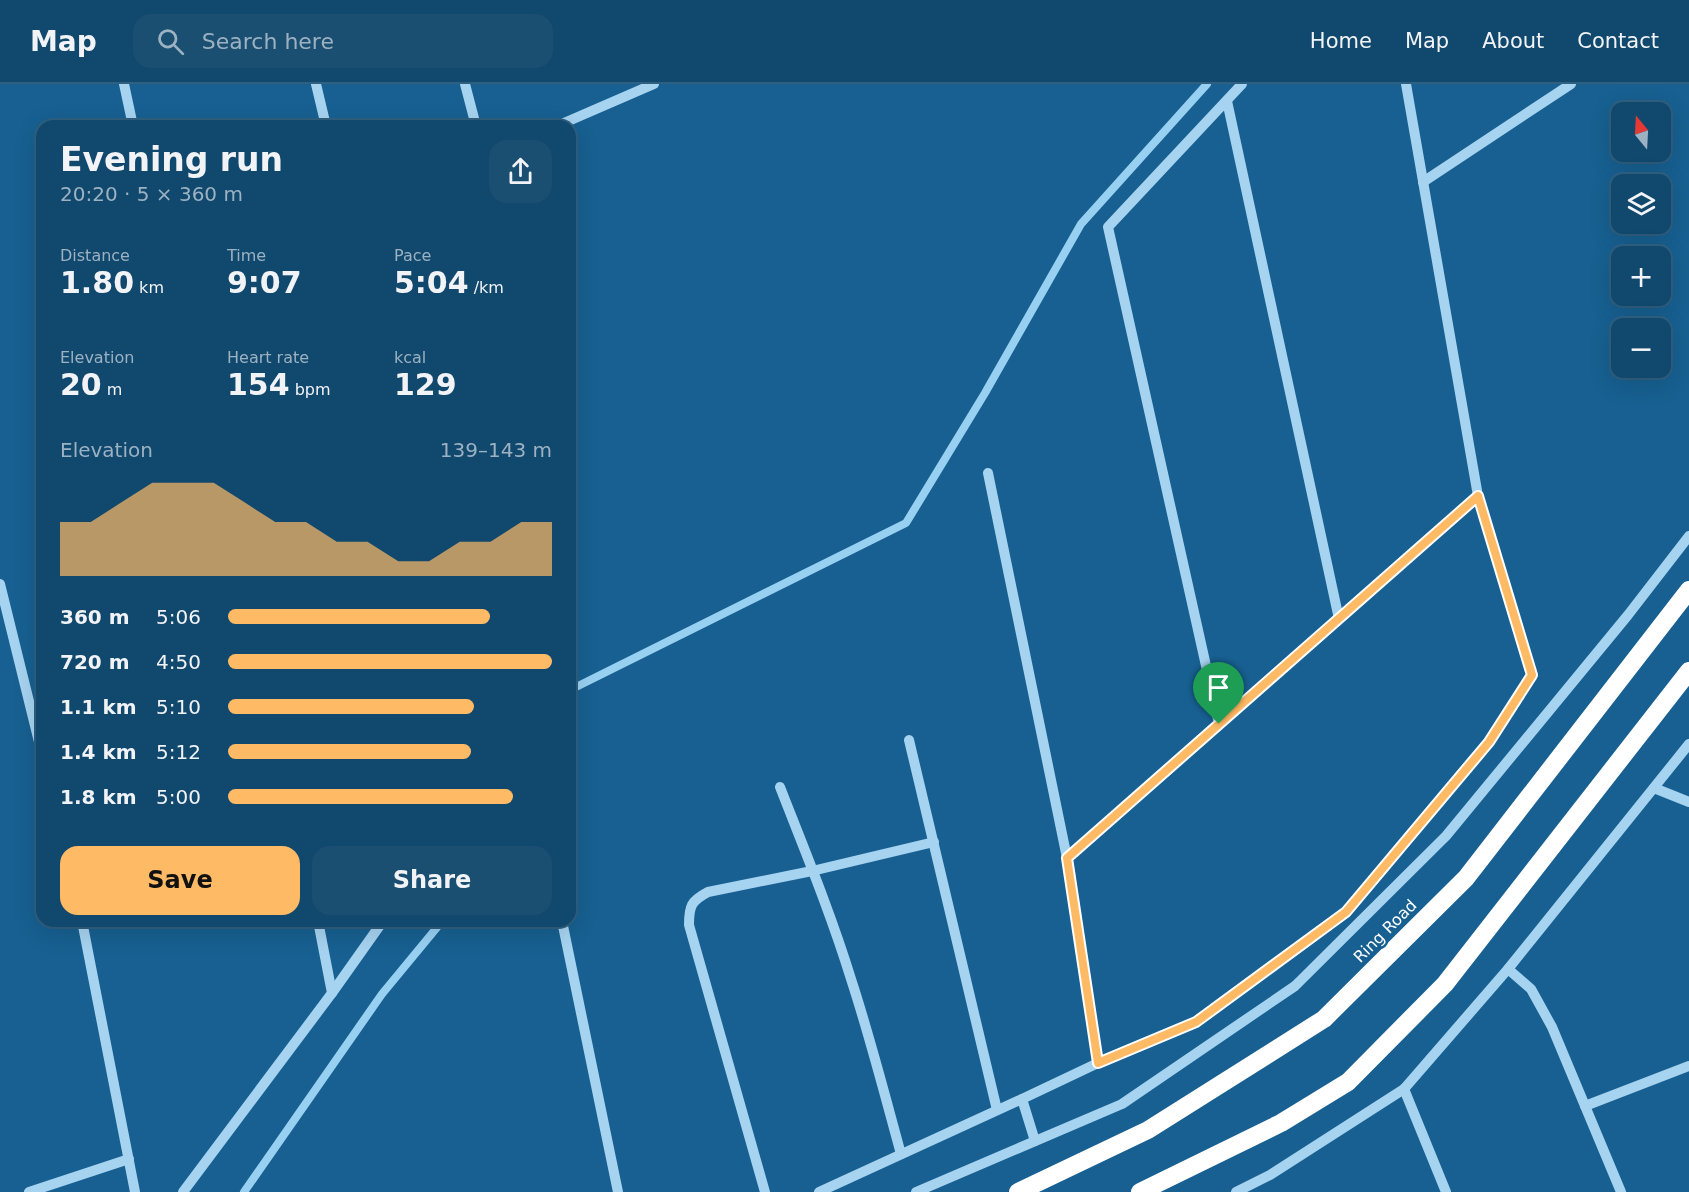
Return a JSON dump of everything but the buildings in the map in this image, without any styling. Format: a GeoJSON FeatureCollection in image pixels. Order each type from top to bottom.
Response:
{"type":"FeatureCollection","features":[{"type":"Feature","properties":{"kind":"highway","name":"Ring Road"},"geometry":{"type":"LineString","coordinates":[[1018,1192],[1148,1131],[1324,1019],[1466,878],[1689,590]]}},
{"type":"Feature","properties":{"kind":"highway"},"geometry":{"type":"LineString","coordinates":[[1140,1192],[1281,1123],[1348,1082],[1445,984],[1689,671]]}},
{"type":"Feature","properties":{"kind":"street"},"geometry":{"type":"LineString","coordinates":[[124,84],[133,120]]}},
{"type":"Feature","properties":{"kind":"street"},"geometry":{"type":"LineString","coordinates":[[316,84],[325,120]]}},
{"type":"Feature","properties":{"kind":"street"},"geometry":{"type":"LineString","coordinates":[[465,84],[474,120]]}},
{"type":"Feature","properties":{"kind":"street"},"geometry":{"type":"LineString","coordinates":[[571,120],[654,84]]}},
{"type":"Feature","properties":{"kind":"street"},"geometry":{"type":"LineString","coordinates":[[1219,724],[1108,227],[1242,84]]}},
{"type":"Feature","properties":{"kind":"street"},"geometry":{"type":"LineString","coordinates":[[819,1192],[1098,1063],[1196,1022],[1346,912],[1489,742],[1532,675],[1478,496],[1406,84]]}},
{"type":"Feature","properties":{"kind":"street"},"geometry":{"type":"LineString","coordinates":[[1550,84],[1552,96]]}},
{"type":"Feature","properties":{"kind":"street"},"geometry":{"type":"LineString","coordinates":[[1423,182],[1570,84]]}},
{"type":"Feature","properties":{"kind":"street"},"geometry":{"type":"LineString","coordinates":[[1227,101],[1340,619]]}},
{"type":"Feature","properties":{"kind":"street"},"geometry":{"type":"LineString","coordinates":[[988,474],[1067,858],[1098,1063]]}},
{"type":"Feature","properties":{"kind":"street"},"geometry":{"type":"LineString","coordinates":[[1067,858],[1478,496]]}},
{"type":"Feature","properties":{"kind":"street"},"geometry":{"type":"LineString","coordinates":[[916,1192],[1122,1104],[1295,986],[1446,836],[1628,615],[1689,536]]}},
{"type":"Feature","properties":{"kind":"street"},"geometry":{"type":"LineString","coordinates":[[0,584],[36,731]]}},
{"type":"Feature","properties":{"kind":"street"},"geometry":{"type":"LineString","coordinates":[[909,740],[997,1110]]}},
{"type":"Feature","properties":{"kind":"street"},"geometry":{"type":"LineString","coordinates":[[1236,1192],[1270,1175],[1404,1089],[1508,969],[1689,744]]}},
{"type":"Feature","properties":{"kind":"street"},"geometry":{"type":"LineString","coordinates":[[780,787],[852,980],[901,1154]]}},
{"type":"Feature","properties":{"kind":"street"},"geometry":{"type":"LineString","coordinates":[[1654,788],[1689,802]]}},
{"type":"Feature","properties":{"kind":"street"},"geometry":{"type":"LineString","coordinates":[[765,1192],[689,925],[689,912],[694,900],[708,892],[812,871],[934,842]]}},
{"type":"Feature","properties":{"kind":"street"},"geometry":{"type":"LineString","coordinates":[[83,927],[135,1192]]}},
{"type":"Feature","properties":{"kind":"street"},"geometry":{"type":"LineString","coordinates":[[319,927],[333,993]]}},
{"type":"Feature","properties":{"kind":"street"},"geometry":{"type":"LineString","coordinates":[[183,1192],[333,993],[379,927]]}},
{"type":"Feature","properties":{"kind":"street"},"geometry":{"type":"LineString","coordinates":[[563,927],[618,1192]]}},
{"type":"Feature","properties":{"kind":"street"},"geometry":{"type":"LineString","coordinates":[[1508,969],[1531,988],[1552,1027],[1621,1192]]}},
{"type":"Feature","properties":{"kind":"street"},"geometry":{"type":"LineString","coordinates":[[1585,1106],[1689,1066]]}},
{"type":"Feature","properties":{"kind":"street"},"geometry":{"type":"LineString","coordinates":[[1404,1089],[1446,1192]]}},
{"type":"Feature","properties":{"kind":"street"},"geometry":{"type":"LineString","coordinates":[[1022,1099],[1035,1141]]}},
{"type":"Feature","properties":{"kind":"street"},"geometry":{"type":"LineString","coordinates":[[28,1192],[129,1159]]}},
{"type":"Feature","properties":{"kind":"waterway"},"geometry":{"type":"LineString","coordinates":[[576,687],[906,523],[985,393],[1081,224],[1207,84]]}},
{"type":"Feature","properties":{"kind":"waterway"},"geometry":{"type":"LineString","coordinates":[[244,1192],[382,994],[437,927]]}},
{"type":"Feature","properties":{"kind":"route"},"geometry":{"type":"LineString","coordinates":[[1478,496],[1532,675],[1489,742],[1346,912],[1196,1022],[1098,1063],[1067,858],[1219,724],[1478,496]]}}]}
